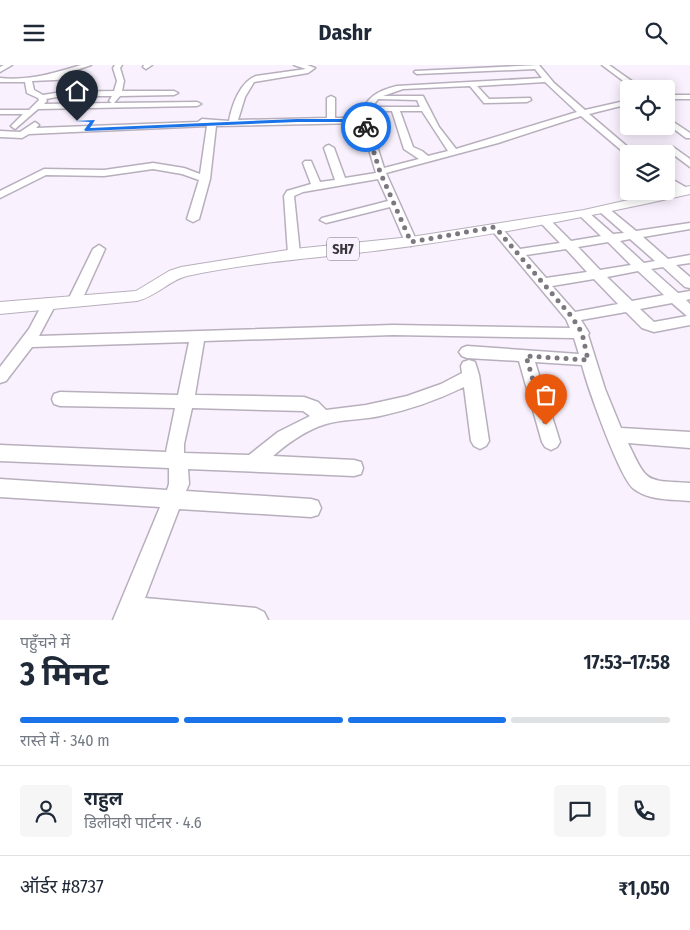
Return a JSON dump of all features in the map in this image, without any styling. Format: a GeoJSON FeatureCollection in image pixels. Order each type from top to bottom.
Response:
{"type":"FeatureCollection","features":[{"type":"Feature","properties":{"kind":"main road","name":"SH7"},"geometry":{"type":"LineString","coordinates":[[0,308],[50,302],[137,297],[153,291],[169,278],[181,272],[294,254],[411,242],[584,214],[685,194]]}},
{"type":"Feature","properties":{"kind":"street"},"geometry":{"type":"LineString","coordinates":[[0,80],[10,81],[55,75],[88,65]]}},
{"type":"Feature","properties":{"kind":"street"},"geometry":{"type":"LineString","coordinates":[[110,106],[122,85],[116,68],[119,65]]}},
{"type":"Feature","properties":{"kind":"street"},"geometry":{"type":"LineString","coordinates":[[233,123],[235,111],[250,80],[308,71],[312,68],[297,65]]}},
{"type":"Feature","properties":{"kind":"street"},"geometry":{"type":"LineString","coordinates":[[411,242],[381,174],[365,121],[367,109],[374,98],[427,65]]}},
{"type":"Feature","properties":{"kind":"street"},"geometry":{"type":"LineString","coordinates":[[605,65],[626,80]]}},
{"type":"Feature","properties":{"kind":"street"},"geometry":{"type":"LineString","coordinates":[[0,70],[6,66]]}},
{"type":"Feature","properties":{"kind":"street"},"geometry":{"type":"LineString","coordinates":[[515,66],[532,80]]}},
{"type":"Feature","properties":{"kind":"street"},"geometry":{"type":"LineString","coordinates":[[417,72],[444,68],[535,66],[546,80],[581,113],[620,145]]}},
{"type":"Feature","properties":{"kind":"street"},"geometry":{"type":"LineString","coordinates":[[55,75],[73,77]]}},
{"type":"Feature","properties":{"kind":"street"},"geometry":{"type":"LineString","coordinates":[[28,79],[30,91],[42,97],[62,94],[174,93]]}},
{"type":"Feature","properties":{"kind":"street"},"geometry":{"type":"LineString","coordinates":[[391,89],[546,80]]}},
{"type":"Feature","properties":{"kind":"street"},"geometry":{"type":"LineString","coordinates":[[471,83],[487,101],[527,100]]}},
{"type":"Feature","properties":{"kind":"street"},"geometry":{"type":"LineString","coordinates":[[15,126],[35,110],[43,101],[42,97]]}},
{"type":"Feature","properties":{"kind":"street"},"geometry":{"type":"LineString","coordinates":[[675,97],[690,97]]}},
{"type":"Feature","properties":{"kind":"street"},"geometry":{"type":"LineString","coordinates":[[331,98],[331,120]]}},
{"type":"Feature","properties":{"kind":"street"},"geometry":{"type":"LineString","coordinates":[[374,98],[421,99],[423,109],[437,131],[454,152]]}},
{"type":"Feature","properties":{"kind":"street"},"geometry":{"type":"LineString","coordinates":[[0,112],[110,106],[196,104]]}},
{"type":"Feature","properties":{"kind":"street"},"geometry":{"type":"LineString","coordinates":[[294,254],[289,197],[294,191],[381,174],[581,113],[620,104]]}},
{"type":"Feature","properties":{"kind":"street"},"geometry":{"type":"LineString","coordinates":[[367,109],[423,109]]}},
{"type":"Feature","properties":{"kind":"street"},"geometry":{"type":"LineString","coordinates":[[395,109],[409,149],[419,153],[426,160]]}},
{"type":"Feature","properties":{"kind":"street"},"geometry":{"type":"LineString","coordinates":[[0,134],[19,135],[41,122],[176,119],[212,123]]}},
{"type":"Feature","properties":{"kind":"street"},"geometry":{"type":"LineString","coordinates":[[86,130],[94,121]]}},
{"type":"Feature","properties":{"kind":"street"},"geometry":{"type":"LineString","coordinates":[[0,125],[31,129],[86,130],[212,123],[365,121]]}},
{"type":"Feature","properties":{"kind":"street"},"geometry":{"type":"LineString","coordinates":[[193,219],[202,196],[212,123]]}},
{"type":"Feature","properties":{"kind":"street"},"geometry":{"type":"LineString","coordinates":[[675,125],[690,136]]}},
{"type":"Feature","properties":{"kind":"street"},"geometry":{"type":"LineString","coordinates":[[329,147],[341,182]]}},
{"type":"Feature","properties":{"kind":"street"},"geometry":{"type":"LineString","coordinates":[[675,153],[690,164]]}},
{"type":"Feature","properties":{"kind":"street"},"geometry":{"type":"LineString","coordinates":[[308,163],[317,187]]}},
{"type":"Feature","properties":{"kind":"street"},"geometry":{"type":"LineString","coordinates":[[0,195],[44,172],[104,173],[153,166],[184,171],[205,179]]}},
{"type":"Feature","properties":{"kind":"street"},"geometry":{"type":"LineString","coordinates":[[675,186],[685,194]]}},
{"type":"Feature","properties":{"kind":"street"},"geometry":{"type":"LineString","coordinates":[[326,220],[394,203]]}},
{"type":"Feature","properties":{"kind":"street"},"geometry":{"type":"LineString","coordinates":[[604,210],[690,284]]}},
{"type":"Feature","properties":{"kind":"street"},"geometry":{"type":"LineString","coordinates":[[584,214],[690,312]]}},
{"type":"Feature","properties":{"kind":"street"},"geometry":{"type":"LineString","coordinates":[[544,221],[650,327],[690,320]]}},
{"type":"Feature","properties":{"kind":"street"},"geometry":{"type":"LineString","coordinates":[[518,253],[690,226]]}},
{"type":"Feature","properties":{"kind":"street"},"geometry":{"type":"LineString","coordinates":[[495,227],[572,317],[582,333],[598,392],[635,478],[640,484],[649,488],[689,493]]}},
{"type":"Feature","properties":{"kind":"street"},"geometry":{"type":"LineString","coordinates":[[75,300],[100,249]]}},
{"type":"Feature","properties":{"kind":"street"},"geometry":{"type":"LineString","coordinates":[[543,283],[690,259]]}},
{"type":"Feature","properties":{"kind":"street"},"geometry":{"type":"LineString","coordinates":[[572,317],[690,295]]}},
{"type":"Feature","properties":{"kind":"street"},"geometry":{"type":"LineString","coordinates":[[0,377],[30,342],[41,325],[50,302]]}},
{"type":"Feature","properties":{"kind":"street"},"geometry":{"type":"LineString","coordinates":[[30,342],[464,330],[582,333]]}},
{"type":"Feature","properties":{"kind":"street"},"geometry":{"type":"LineString","coordinates":[[464,330],[480,441]]}},
{"type":"Feature","properties":{"kind":"street"},"geometry":{"type":"LineString","coordinates":[[197,337],[186,400],[175,444],[175,459],[179,469],[179,485],[127,614],[256,620]]}},
{"type":"Feature","properties":{"kind":"street"},"geometry":{"type":"LineString","coordinates":[[467,352],[588,360]]}},
{"type":"Feature","properties":{"kind":"street"},"geometry":{"type":"LineString","coordinates":[[526,356],[552,442]]}},
{"type":"Feature","properties":{"kind":"street"},"geometry":{"type":"LineString","coordinates":[[254,463],[276,441],[297,428],[323,418],[392,407],[453,386],[471,375]]}},
{"type":"Feature","properties":{"kind":"street"},"geometry":{"type":"LineString","coordinates":[[60,399],[186,400],[304,404],[312,407],[323,418]]}},
{"type":"Feature","properties":{"kind":"street"},"geometry":{"type":"LineString","coordinates":[[617,435],[690,440]]}},
{"type":"Feature","properties":{"kind":"street"},"geometry":{"type":"LineString","coordinates":[[0,453],[354,468]]}},
{"type":"Feature","properties":{"kind":"street"},"geometry":{"type":"LineString","coordinates":[[0,488],[311,508]]}},
{"type":"Feature","properties":{"kind":"way so far"},"geometry":{"type":"LineString","coordinates":[[366,127],[380,172],[411,242],[495,227],[572,317],[582,333],[588,360],[526,356],[546,425]]}},
{"type":"Feature","properties":{"kind":"route"},"geometry":{"type":"LineString","coordinates":[[77,121],[94,121],[86,130],[256,121],[365,121],[366,127]]}}]}
